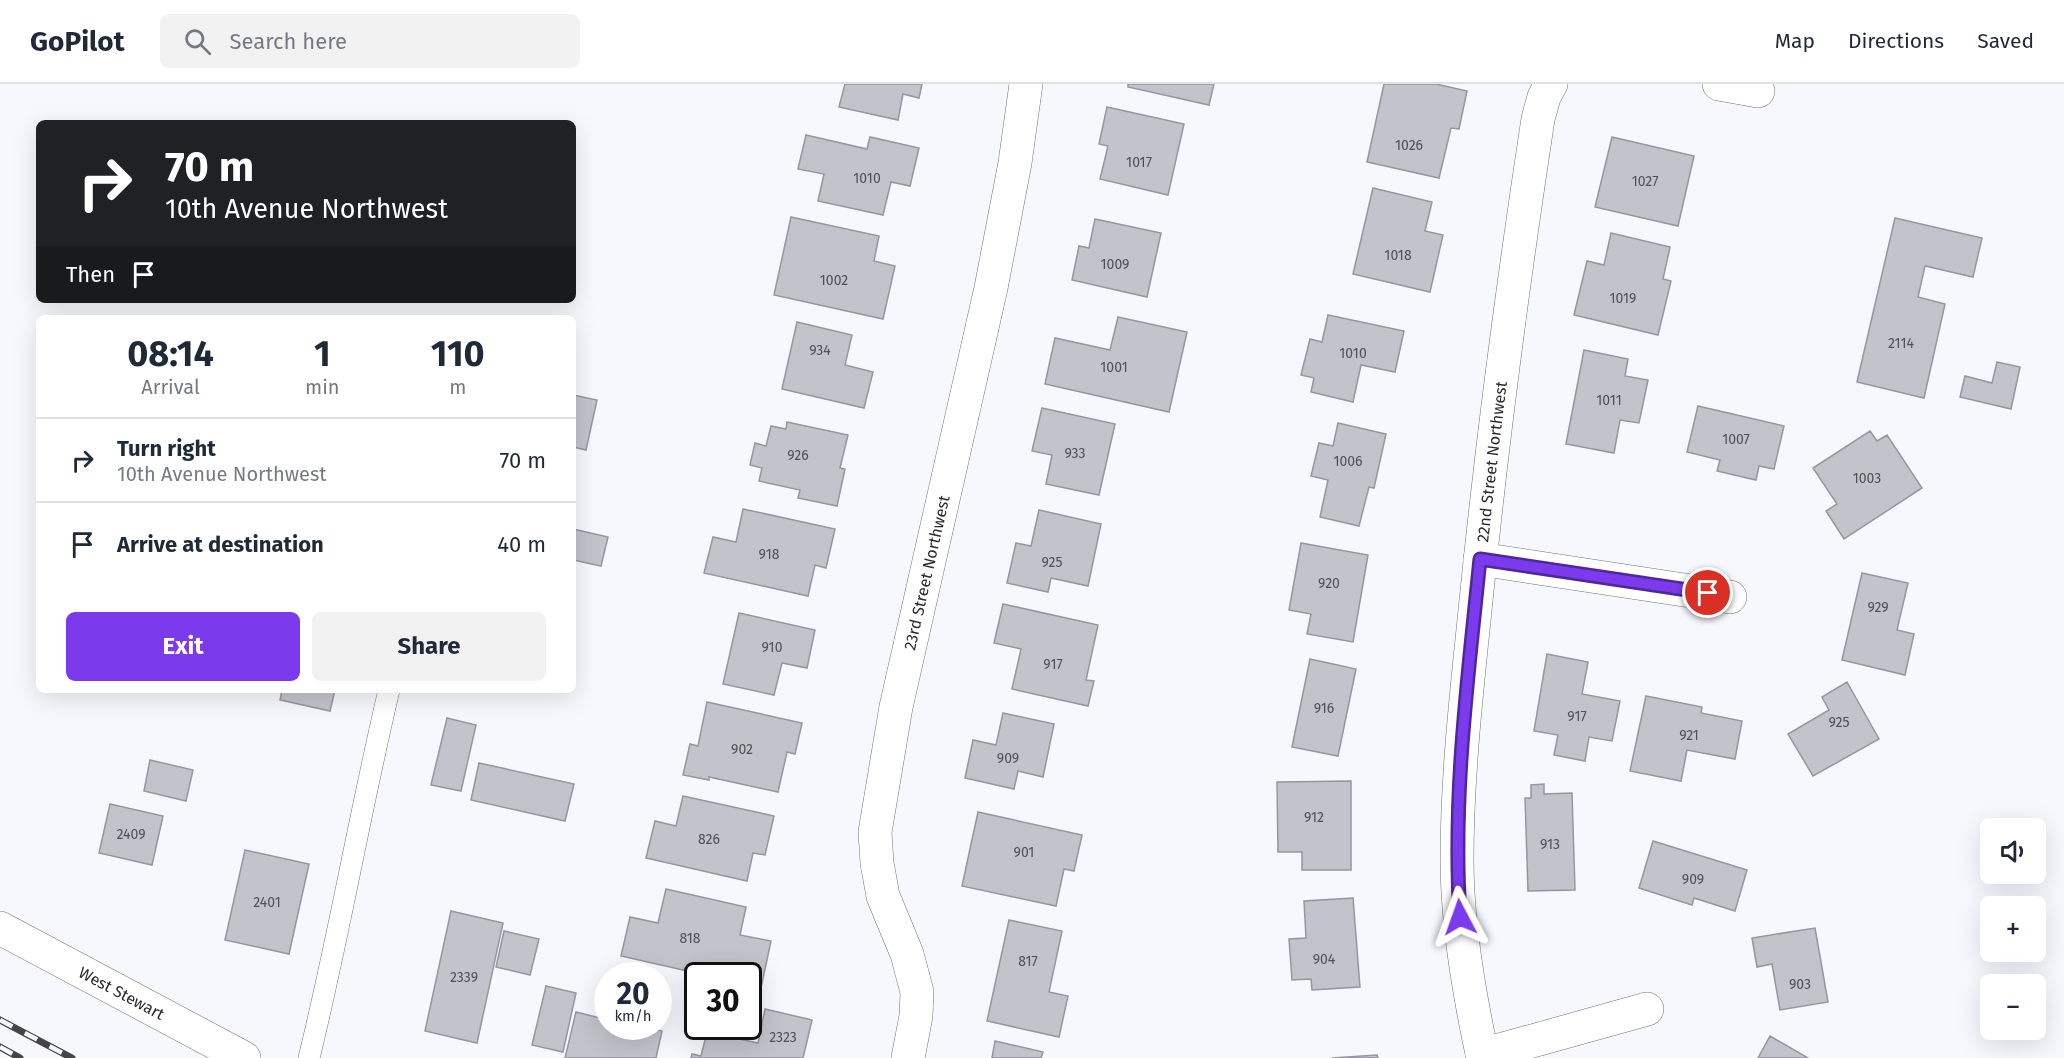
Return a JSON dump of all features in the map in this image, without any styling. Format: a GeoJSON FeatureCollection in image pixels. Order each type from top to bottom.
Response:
{"type":"FeatureCollection","features":[{"type":"Feature","properties":{"kind":"street","name":"23rd Street Northwest"},"geometry":{"type":"LineString","coordinates":[[908,1058],[916,1016],[917,992],[907,954],[884,896],[877,863],[875,832],[896,707],[991,288],[1015,163],[1026,84]]}},
{"type":"Feature","properties":{"kind":"street","name":"22nd Street Northwest"},"geometry":{"type":"LineString","coordinates":[[1483,1057],[1466,960],[1457,862],[1458,794],[1464,714],[1505,338],[1538,119],[1544,97],[1551,84]]}},
{"type":"Feature","properties":{"kind":"street"},"geometry":{"type":"LineString","coordinates":[[1719,84],[1758,91]]}},
{"type":"Feature","properties":{"kind":"street"},"geometry":{"type":"LineString","coordinates":[[1480,559],[1730,597]]}},
{"type":"Feature","properties":{"kind":"street","name":"West Stewart"},"geometry":{"type":"LineString","coordinates":[[0,928],[244,1058]]}},
{"type":"Feature","properties":{"kind":"street"},"geometry":{"type":"LineString","coordinates":[[1483,1057],[1647,1009]]}},
{"type":"Feature","properties":{"kind":"lane"},"geometry":{"type":"LineString","coordinates":[[309,1058],[331,968],[366,783],[387,693]]}},
{"type":"Feature","properties":{"kind":"building"},"geometry":{"type":"Polygon","coordinates":[[[845,84],[922,84],[919,98],[903,94],[898,120],[839,107],[845,84]]]}},
{"type":"Feature","properties":{"kind":"building"},"geometry":{"type":"Polygon","coordinates":[[[1128,84],[1214,84],[1209,105],[1128,87],[1128,84]]]}},
{"type":"Feature","properties":{"kind":"building"},"geometry":{"type":"Polygon","coordinates":[[[1384,84],[1436,84],[1467,91],[1459,129],[1451,128],[1439,178],[1367,162],[1384,84]]]}},
{"type":"Feature","properties":{"kind":"building"},"geometry":{"type":"Polygon","coordinates":[[[1107,107],[1184,124],[1168,195],[1100,179],[1108,146],[1099,144],[1107,107]]]}},
{"type":"Feature","properties":{"kind":"building"},"geometry":{"type":"Polygon","coordinates":[[[806,135],[867,149],[870,137],[919,148],[910,186],[891,182],[883,215],[818,201],[824,174],[798,169],[806,135]]]}},
{"type":"Feature","properties":{"kind":"building"},"geometry":{"type":"Polygon","coordinates":[[[1612,137],[1694,156],[1678,226],[1595,207],[1612,137]]]}},
{"type":"Feature","properties":{"kind":"building"},"geometry":{"type":"Polygon","coordinates":[[[1373,188],[1432,202],[1425,231],[1443,235],[1430,292],[1353,274],[1373,188]]]}},
{"type":"Feature","properties":{"kind":"building"},"geometry":{"type":"Polygon","coordinates":[[[791,217],[879,236],[874,261],[895,266],[883,319],[774,295],[791,217]]]}},
{"type":"Feature","properties":{"kind":"building"},"geometry":{"type":"Polygon","coordinates":[[[1895,218],[1982,238],[1973,277],[1925,266],[1918,297],[1945,304],[1924,398],[1857,382],[1895,218]]]}},
{"type":"Feature","properties":{"kind":"building"},"geometry":{"type":"Polygon","coordinates":[[[1095,219],[1161,233],[1147,297],[1072,280],[1079,246],[1089,248],[1095,219]]]}},
{"type":"Feature","properties":{"kind":"building"},"geometry":{"type":"Polygon","coordinates":[[[1611,233],[1670,247],[1663,279],[1671,281],[1658,335],[1574,315],[1587,261],[1604,265],[1611,233]]]}},
{"type":"Feature","properties":{"kind":"building"},"geometry":{"type":"Polygon","coordinates":[[[1328,315],[1404,331],[1395,372],[1361,365],[1353,402],[1311,392],[1314,378],[1301,375],[1310,339],[1322,342],[1328,315]]]}},
{"type":"Feature","properties":{"kind":"building"},"geometry":{"type":"Polygon","coordinates":[[[1118,317],[1187,332],[1169,412],[1045,384],[1055,338],[1110,350],[1118,317]]]}},
{"type":"Feature","properties":{"kind":"building"},"geometry":{"type":"Polygon","coordinates":[[[797,322],[852,335],[845,365],[873,372],[864,408],[782,389],[797,322]]]}},
{"type":"Feature","properties":{"kind":"building"},"geometry":{"type":"Polygon","coordinates":[[[1584,350],[1628,359],[1625,376],[1648,380],[1639,423],[1620,420],[1614,453],[1566,444],[1584,350]]]}},
{"type":"Feature","properties":{"kind":"building"},"geometry":{"type":"Polygon","coordinates":[[[1997,362],[2020,367],[2011,409],[1960,397],[1965,376],[1992,383],[1997,362]]]}},
{"type":"Feature","properties":{"kind":"building"},"geometry":{"type":"Polygon","coordinates":[[[576,396],[597,400],[586,450],[576,448],[576,396]]]}},
{"type":"Feature","properties":{"kind":"building"},"geometry":{"type":"Polygon","coordinates":[[[1698,406],[1784,426],[1774,469],[1759,466],[1756,480],[1717,471],[1720,460],[1687,452],[1698,406]]]}},
{"type":"Feature","properties":{"kind":"building"},"geometry":{"type":"Polygon","coordinates":[[[1042,408],[1115,424],[1099,495],[1046,484],[1052,455],[1032,451],[1042,408]]]}},
{"type":"Feature","properties":{"kind":"building"},"geometry":{"type":"Polygon","coordinates":[[[787,422],[848,435],[840,468],[845,469],[837,506],[798,498],[800,490],[759,481],[762,468],[750,465],[755,443],[766,446],[771,426],[786,429],[787,422]]]}},
{"type":"Feature","properties":{"kind":"building"},"geometry":{"type":"Polygon","coordinates":[[[1338,423],[1386,434],[1374,488],[1369,487],[1359,526],[1320,517],[1328,480],[1311,476],[1319,443],[1333,446],[1338,423]]]}},
{"type":"Feature","properties":{"kind":"building"},"geometry":{"type":"Polygon","coordinates":[[[1870,431],[1877,441],[1887,435],[1922,488],[1844,539],[1826,511],[1837,504],[1813,468],[1870,431]]]}},
{"type":"Feature","properties":{"kind":"building"},"geometry":{"type":"Polygon","coordinates":[[[743,509],[835,529],[826,568],[815,565],[808,596],[704,573],[713,537],[736,542],[743,509]]]}},
{"type":"Feature","properties":{"kind":"building"},"geometry":{"type":"Polygon","coordinates":[[[1039,510],[1101,524],[1088,586],[1051,578],[1048,592],[1007,583],[1016,543],[1031,546],[1039,510]]]}},
{"type":"Feature","properties":{"kind":"building"},"geometry":{"type":"Polygon","coordinates":[[[576,530],[608,537],[601,566],[576,561],[576,530]]]}},
{"type":"Feature","properties":{"kind":"building"},"geometry":{"type":"Polygon","coordinates":[[[1301,543],[1368,555],[1353,642],[1307,634],[1311,614],[1289,610],[1301,543]]]}},
{"type":"Feature","properties":{"kind":"building"},"geometry":{"type":"Polygon","coordinates":[[[1862,573],[1908,583],[1897,630],[1914,634],[1905,675],[1842,660],[1862,573]]]}},
{"type":"Feature","properties":{"kind":"building"},"geometry":{"type":"Polygon","coordinates":[[[1003,604],[1098,625],[1086,680],[1094,681],[1088,706],[1012,689],[1021,649],[994,643],[1003,604]]]}},
{"type":"Feature","properties":{"kind":"building"},"geometry":{"type":"Polygon","coordinates":[[[739,613],[815,630],[807,668],[782,663],[774,695],[723,684],[739,613]]]}},
{"type":"Feature","properties":{"kind":"building"},"geometry":{"type":"Polygon","coordinates":[[[1547,654],[1588,662],[1582,694],[1620,701],[1612,741],[1589,737],[1585,761],[1554,755],[1558,735],[1534,731],[1547,654]]]}},
{"type":"Feature","properties":{"kind":"building"},"geometry":{"type":"Polygon","coordinates":[[[1310,659],[1356,669],[1338,756],[1292,747],[1310,659]]]}},
{"type":"Feature","properties":{"kind":"building"},"geometry":{"type":"Polygon","coordinates":[[[1847,682],[1879,739],[1813,776],[1788,734],[1829,710],[1822,697],[1847,682]]]}},
{"type":"Feature","properties":{"kind":"building"},"geometry":{"type":"Polygon","coordinates":[[[281,693],[334,693],[330,711],[280,700],[281,693]]]}},
{"type":"Feature","properties":{"kind":"building"},"geometry":{"type":"Polygon","coordinates":[[[1646,696],[1702,707],[1701,713],[1742,721],[1735,759],[1687,750],[1681,781],[1630,771],[1646,696]]]}},
{"type":"Feature","properties":{"kind":"building"},"geometry":{"type":"Polygon","coordinates":[[[707,702],[802,723],[795,754],[787,752],[778,792],[709,777],[709,780],[683,775],[690,744],[698,746],[707,702]]]}},
{"type":"Feature","properties":{"kind":"building"},"geometry":{"type":"Polygon","coordinates":[[[1003,713],[1054,724],[1043,777],[1018,771],[1014,789],[965,778],[973,740],[996,745],[1003,713]]]}},
{"type":"Feature","properties":{"kind":"building"},"geometry":{"type":"Polygon","coordinates":[[[447,718],[476,725],[461,791],[431,785],[447,718]]]}},
{"type":"Feature","properties":{"kind":"building"},"geometry":{"type":"Polygon","coordinates":[[[150,760],[193,770],[186,801],[144,791],[150,760]]]}},
{"type":"Feature","properties":{"kind":"building"},"geometry":{"type":"Polygon","coordinates":[[[479,763],[574,784],[565,821],[471,800],[479,763]]]}},
{"type":"Feature","properties":{"kind":"building"},"geometry":{"type":"Polygon","coordinates":[[[1351,781],[1351,870],[1302,870],[1302,852],[1278,852],[1277,782],[1351,781]]]}},
{"type":"Feature","properties":{"kind":"building"},"geometry":{"type":"Polygon","coordinates":[[[1544,784],[1544,794],[1572,793],[1575,890],[1528,891],[1525,798],[1531,798],[1531,785],[1544,784]]]}},
{"type":"Feature","properties":{"kind":"building"},"geometry":{"type":"Polygon","coordinates":[[[683,796],[774,816],[765,855],[753,853],[747,881],[646,858],[655,821],[676,826],[683,796]]]}},
{"type":"Feature","properties":{"kind":"building"},"geometry":{"type":"Polygon","coordinates":[[[110,804],[163,816],[152,865],[99,853],[110,804]]]}},
{"type":"Feature","properties":{"kind":"building"},"geometry":{"type":"Polygon","coordinates":[[[978,812],[1082,835],[1074,871],[1064,869],[1056,906],[962,886],[978,812]]]}},
{"type":"Feature","properties":{"kind":"building"},"geometry":{"type":"Polygon","coordinates":[[[1653,841],[1747,870],[1735,911],[1694,898],[1692,905],[1639,888],[1653,841]]]}},
{"type":"Feature","properties":{"kind":"building"},"geometry":{"type":"Polygon","coordinates":[[[245,850],[309,864],[289,954],[225,940],[245,850]]]}},
{"type":"Feature","properties":{"kind":"building"},"geometry":{"type":"Polygon","coordinates":[[[666,889],[746,907],[740,935],[771,941],[762,983],[762,962],[684,962],[684,970],[672,968],[672,962],[648,962],[621,956],[630,917],[658,923],[666,889]]]}},
{"type":"Feature","properties":{"kind":"building"},"geometry":{"type":"Polygon","coordinates":[[[1353,898],[1360,987],[1312,990],[1311,979],[1292,980],[1289,939],[1306,938],[1304,901],[1353,898]]]}},
{"type":"Feature","properties":{"kind":"building"},"geometry":{"type":"Polygon","coordinates":[[[451,911],[503,923],[477,1043],[425,1031],[451,911]]]}},
{"type":"Feature","properties":{"kind":"building"},"geometry":{"type":"Polygon","coordinates":[[[1009,920],[1062,931],[1049,992],[1068,996],[1059,1037],[987,1021],[1009,920]]]}},
{"type":"Feature","properties":{"kind":"building"},"geometry":{"type":"Polygon","coordinates":[[[1815,928],[1828,1002],[1780,1010],[1772,964],[1757,967],[1752,938],[1815,928]]]}},
{"type":"Feature","properties":{"kind":"building"},"geometry":{"type":"Polygon","coordinates":[[[504,931],[539,939],[530,975],[496,967],[504,931]]]}},
{"type":"Feature","properties":{"kind":"building"},"geometry":{"type":"Polygon","coordinates":[[[546,986],[576,993],[563,1052],[532,1045],[546,986]]]}},
{"type":"Feature","properties":{"kind":"building"},"geometry":{"type":"Polygon","coordinates":[[[765,1009],[812,1020],[803,1058],[691,1058],[692,1054],[701,1056],[705,1040],[744,1040],[758,1043],[759,1040],[762,1040],[765,1009]]]}},
{"type":"Feature","properties":{"kind":"building"},"geometry":{"type":"Polygon","coordinates":[[[576,1012],[594,1016],[594,1040],[660,1040],[656,1058],[565,1058],[576,1012]]]}},
{"type":"Feature","properties":{"kind":"building"},"geometry":{"type":"Polygon","coordinates":[[[1770,1036],[1808,1058],[1758,1058],[1770,1036]]]}},
{"type":"Feature","properties":{"kind":"building"},"geometry":{"type":"Polygon","coordinates":[[[995,1041],[1043,1052],[1041,1058],[992,1058],[995,1041]]]}},
{"type":"Feature","properties":{"kind":"building"},"geometry":{"type":"Polygon","coordinates":[[[1377,1055],[1378,1058],[1332,1058],[1377,1055]]]}},
{"type":"Feature","properties":{"kind":"railway"},"geometry":{"type":"LineString","coordinates":[[0,1020],[72,1058]]}},
{"type":"Feature","properties":{"kind":"railway"},"geometry":{"type":"LineString","coordinates":[[0,1047],[20,1058]]}},
{"type":"Feature","properties":{"kind":"route"},"geometry":{"type":"LineString","coordinates":[[1460,917],[1457,862],[1458,794],[1480,559],[1708,593]]}}]}
